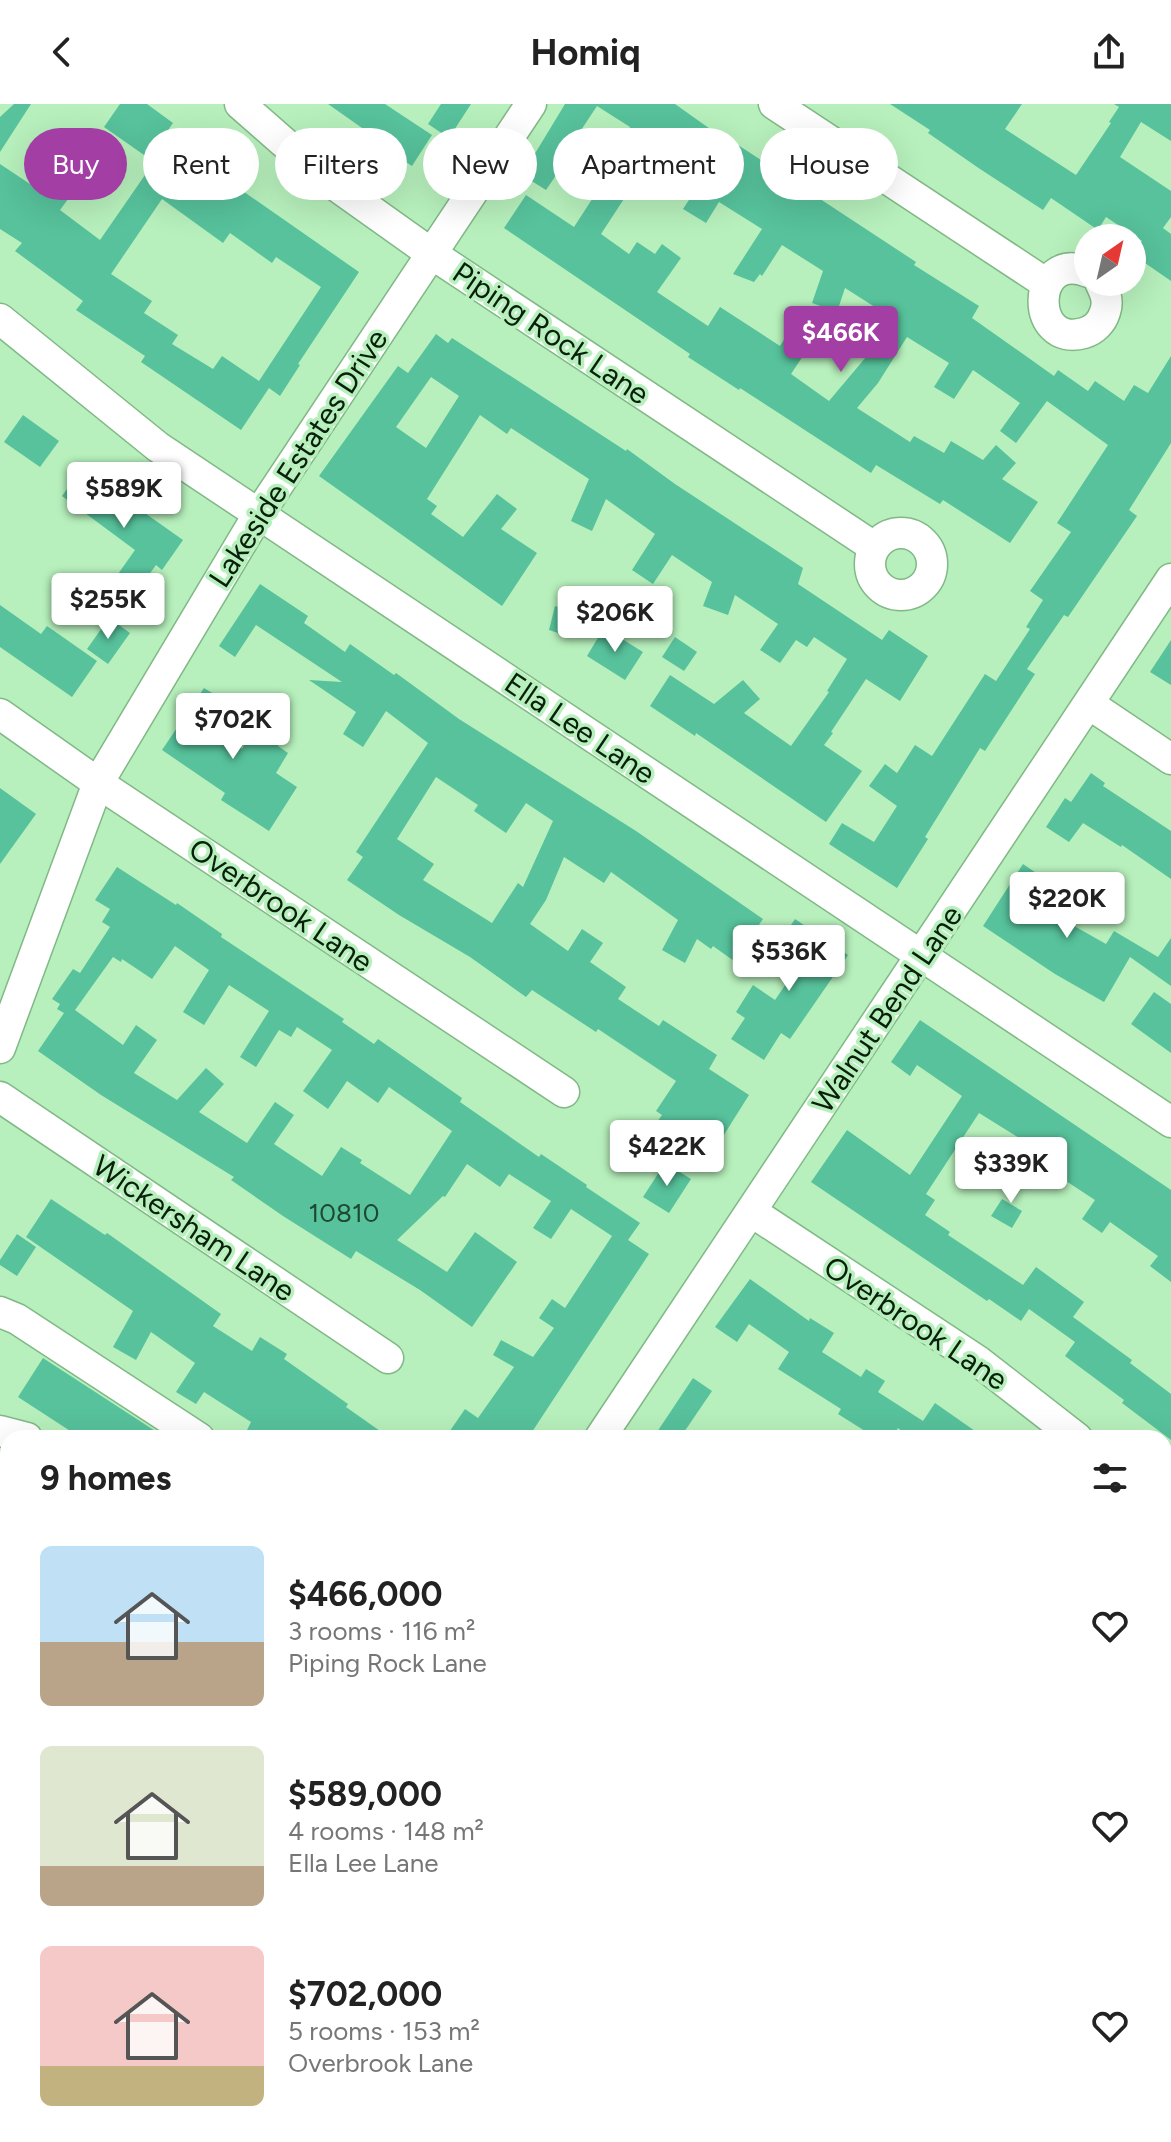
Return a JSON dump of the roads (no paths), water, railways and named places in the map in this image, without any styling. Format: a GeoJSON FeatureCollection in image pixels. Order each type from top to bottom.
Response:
{"type":"FeatureCollection","features":[{"type":"Feature","properties":{"kind":"street","name":"Piping Rock Lane"},"geometry":{"type":"LineString","coordinates":[[240,104],[321,175],[432,254],[874,547]]}},
{"type":"Feature","properties":{"kind":"street","name":"Lakeside Estates Drive"},"geometry":{"type":"LineString","coordinates":[[0,1048],[98,783],[258,515],[531,104]]}},
{"type":"Feature","properties":{"kind":"street"},"geometry":{"type":"LineString","coordinates":[[774,104],[1047,284]]}},
{"type":"Feature","properties":{"kind":"street"},"geometry":{"type":"LineString","coordinates":[[1074,271],[1055,275],[1042,296],[1042,309],[1057,329],[1069,334],[1082,334],[1093,329],[1107,307],[1106,296]]}},
{"type":"Feature","properties":{"kind":"street","name":"Ella Lee Lane"},"geometry":{"type":"LineString","coordinates":[[0,319],[158,447],[1171,1122]]}},
{"type":"Feature","properties":{"kind":"street","name":"Walnut Bend Lane"},"geometry":{"type":"LineString","coordinates":[[605,1430],[1171,579]]}},
{"type":"Feature","properties":{"kind":"street"},"geometry":{"type":"LineString","coordinates":[[1089,704],[1171,759]]}},
{"type":"Feature","properties":{"kind":"street","name":"Overbrook Lane"},"geometry":{"type":"LineString","coordinates":[[0,714],[98,783],[564,1092]]}},
{"type":"Feature","properties":{"kind":"street","name":"Wickersham Lane"},"geometry":{"type":"LineString","coordinates":[[0,1097],[388,1358]]}},
{"type":"Feature","properties":{"kind":"street","name":"Overbrook Lane"},"geometry":{"type":"LineString","coordinates":[[752,1212],[978,1361],[1067,1430]]}},
{"type":"Feature","properties":{"kind":"street"},"geometry":{"type":"LineString","coordinates":[[0,1312],[17,1319],[187,1430]]}}]}
